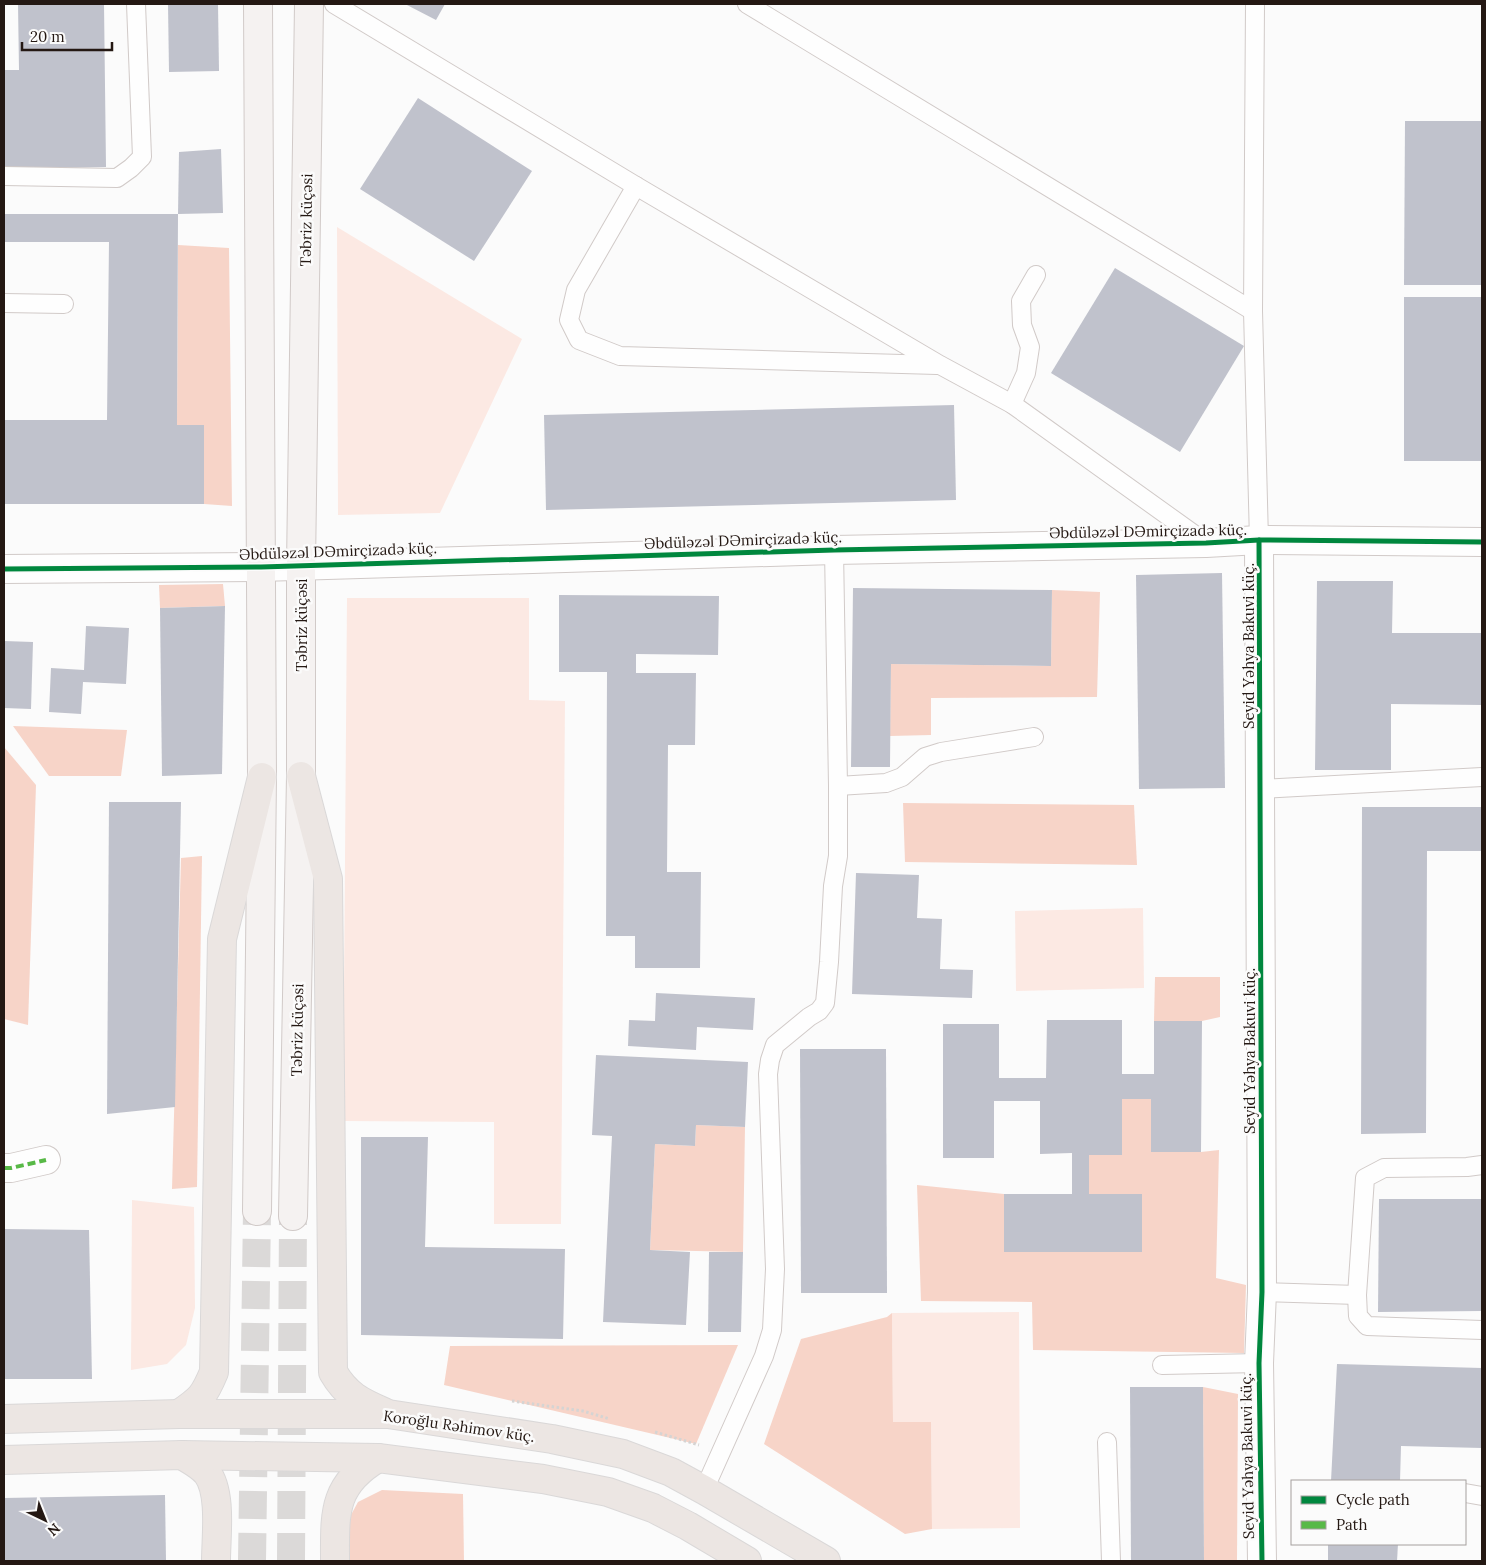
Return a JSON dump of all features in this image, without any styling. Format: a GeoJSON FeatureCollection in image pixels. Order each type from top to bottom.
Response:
{"type":"FeatureCollection","features":[{"type":"Feature","properties":{"kind":"main road"},"geometry":{"type":"LineString","coordinates":[[257,1211],[262,777],[258,4]]}},
{"type":"Feature","properties":{"kind":"main road","name":"Təbriz küçəsi"},"geometry":{"type":"LineString","coordinates":[[294,1216],[301,776],[301,565],[309,4]]}},
{"type":"Feature","properties":{"kind":"main road"},"geometry":{"type":"LineString","coordinates":[[301,776],[328,879],[333,1372],[340,1384],[351,1395],[388,1414]]}},
{"type":"Feature","properties":{"kind":"main road"},"geometry":{"type":"LineString","coordinates":[[179,1414],[198,1401],[207,1389],[214,1372],[222,938],[262,777]]}},
{"type":"Feature","properties":{"kind":"main road","name":"Koroğlu Rəhimov küç."},"geometry":{"type":"LineString","coordinates":[[4,1419],[179,1414],[388,1414],[552,1439],[623,1454],[671,1472],[826,1561]]}},
{"type":"Feature","properties":{"kind":"main road"},"geometry":{"type":"LineString","coordinates":[[182,1455],[197,1464],[207,1474],[214,1488],[217,1500],[216,1561]]}},
{"type":"Feature","properties":{"kind":"main road"},"geometry":{"type":"LineString","coordinates":[[4,1460],[182,1455],[378,1458],[542,1479],[608,1492],[661,1513],[688,1526],[747,1561]]}},
{"type":"Feature","properties":{"kind":"main road"},"geometry":{"type":"LineString","coordinates":[[335,1561],[335,1516],[338,1504],[351,1480],[367,1465],[378,1458]]}},
{"type":"Feature","properties":{"kind":"street","name":"Əbdüləzəl DƏmirçizadə küç."},"geometry":{"type":"LineString","coordinates":[[4,569],[262,566],[834,550],[1206,543],[1260,540],[1482,542]]}},
{"type":"Feature","properties":{"kind":"street","name":"Seyid Yəhya Bakuvi küç."},"geometry":{"type":"LineString","coordinates":[[1260,540],[1262,1292],[1258,1362],[1262,1561]]}},
{"type":"Feature","properties":{"kind":"street"},"geometry":{"type":"LineString","coordinates":[[4,1168],[46,1160]]}},
{"type":"Feature","properties":{"kind":"lane"},"geometry":{"type":"LineString","coordinates":[[4,176],[117,178],[142,157],[136,4]]}},
{"type":"Feature","properties":{"kind":"lane"},"geometry":{"type":"LineString","coordinates":[[334,4],[636,186],[940,365],[1012,404],[1206,543]]}},
{"type":"Feature","properties":{"kind":"lane"},"geometry":{"type":"LineString","coordinates":[[747,4],[1252,311]]}},
{"type":"Feature","properties":{"kind":"lane"},"geometry":{"type":"LineString","coordinates":[[1255,4],[1252,311],[1260,540]]}},
{"type":"Feature","properties":{"kind":"lane"},"geometry":{"type":"LineString","coordinates":[[636,186],[576,290],[568,320],[579,340],[620,356],[940,365]]}},
{"type":"Feature","properties":{"kind":"lane"},"geometry":{"type":"LineString","coordinates":[[1012,404],[1026,373],[1030,347],[1022,325],[1021,301],[1036,275]]}},
{"type":"Feature","properties":{"kind":"lane"},"geometry":{"type":"LineString","coordinates":[[4,303],[64,304]]}},
{"type":"Feature","properties":{"kind":"lane"},"geometry":{"type":"LineString","coordinates":[[704,1490],[764,1356],[772,1330],[775,1269],[768,1074],[770,1060],[775,1046],[809,1017],[819,1011],[825,1003],[833,886],[838,856],[834,550]]}},
{"type":"Feature","properties":{"kind":"lane"},"geometry":{"type":"LineString","coordinates":[[838,786],[886,783],[902,777],[925,757],[941,752],[1034,737]]}},
{"type":"Feature","properties":{"kind":"lane"},"geometry":{"type":"LineString","coordinates":[[1261,789],[1482,777]]}},
{"type":"Feature","properties":{"kind":"lane"},"geometry":{"type":"LineString","coordinates":[[1482,1165],[1467,1167],[1384,1168],[1365,1178],[1357,1295],[1358,1316],[1367,1326],[1482,1330]]}},
{"type":"Feature","properties":{"kind":"lane"},"geometry":{"type":"LineString","coordinates":[[1262,1292],[1357,1295]]}},
{"type":"Feature","properties":{"kind":"lane"},"geometry":{"type":"LineString","coordinates":[[1162,1365],[1258,1362]]}},
{"type":"Feature","properties":{"kind":"lane"},"geometry":{"type":"LineString","coordinates":[[1107,1442],[1111,1561]]}},
{"type":"Feature","properties":{"kind":"lane"},"geometry":{"type":"LineString","coordinates":[[1466,1492],[1482,1496]]}},
{"type":"Feature","properties":{"kind":"shaded area"},"geometry":{"type":"Polygon","coordinates":[[[337,227],[522,339],[440,513],[338,515],[337,227]]]}},
{"type":"Feature","properties":{"kind":"shaded area"},"geometry":{"type":"Polygon","coordinates":[[[178,245],[229,248],[232,506],[204,504],[204,425],[177,425],[178,245]]]}},
{"type":"Feature","properties":{"kind":"shaded area"},"geometry":{"type":"Polygon","coordinates":[[[223,584],[225,606],[160,608],[159,585],[223,584]]]}},
{"type":"Feature","properties":{"kind":"shaded area"},"geometry":{"type":"Polygon","coordinates":[[[1052,590],[1100,592],[1097,697],[931,698],[931,735],[890,736],[891,664],[1051,666],[1052,590]]]}},
{"type":"Feature","properties":{"kind":"shaded area"},"geometry":{"type":"Polygon","coordinates":[[[347,598],[529,598],[529,700],[565,701],[561,1224],[494,1224],[494,1122],[343,1121],[347,598]]]}},
{"type":"Feature","properties":{"kind":"shaded area"},"geometry":{"type":"Polygon","coordinates":[[[13,726],[127,730],[121,776],[49,776],[13,726]]]}},
{"type":"Feature","properties":{"kind":"shaded area"},"geometry":{"type":"Polygon","coordinates":[[[4,747],[36,785],[28,1025],[4,1019],[4,747]]]}},
{"type":"Feature","properties":{"kind":"shaded area"},"geometry":{"type":"Polygon","coordinates":[[[903,803],[1134,805],[1137,865],[905,862],[903,803]]]}},
{"type":"Feature","properties":{"kind":"shaded area"},"geometry":{"type":"Polygon","coordinates":[[[202,856],[197,1187],[172,1189],[181,858],[202,856]]]}},
{"type":"Feature","properties":{"kind":"shaded area"},"geometry":{"type":"Polygon","coordinates":[[[1143,908],[1144,988],[1016,991],[1015,911],[1143,908]]]}},
{"type":"Feature","properties":{"kind":"shaded area"},"geometry":{"type":"Polygon","coordinates":[[[1155,977],[1220,977],[1220,1017],[1202,1021],[1154,1021],[1155,977]]]}},
{"type":"Feature","properties":{"kind":"shaded area"},"geometry":{"type":"Polygon","coordinates":[[[1122,1099],[1151,1099],[1151,1152],[1219,1150],[1216,1278],[1246,1285],[1244,1353],[1033,1350],[1032,1302],[921,1301],[917,1185],[1004,1194],[1004,1252],[1142,1252],[1142,1194],[1089,1194],[1089,1155],[1122,1154],[1122,1099]]]}},
{"type":"Feature","properties":{"kind":"shaded area"},"geometry":{"type":"Polygon","coordinates":[[[696,1125],[745,1127],[743,1252],[650,1250],[655,1144],[695,1146],[696,1125]]]}},
{"type":"Feature","properties":{"kind":"shaded area"},"geometry":{"type":"Polygon","coordinates":[[[132,1200],[194,1207],[195,1308],[186,1345],[167,1364],[131,1370],[132,1200]]]}},
{"type":"Feature","properties":{"kind":"shaded area"},"geometry":{"type":"Polygon","coordinates":[[[1019,1312],[1020,1528],[932,1529],[931,1422],[893,1422],[892,1313],[1019,1312]]]}},
{"type":"Feature","properties":{"kind":"shaded area"},"geometry":{"type":"Polygon","coordinates":[[[892,1313],[893,1422],[931,1422],[932,1529],[905,1534],[764,1444],[801,1339],[887,1317],[892,1313]]]}},
{"type":"Feature","properties":{"kind":"shaded area"},"geometry":{"type":"Polygon","coordinates":[[[738,1345],[696,1444],[444,1385],[450,1346],[738,1345]]]}},
{"type":"Feature","properties":{"kind":"shaded area"},"geometry":{"type":"Polygon","coordinates":[[[1203,1387],[1238,1394],[1237,1561],[1204,1561],[1203,1387]]]}},
{"type":"Feature","properties":{"kind":"shaded area"},"geometry":{"type":"Polygon","coordinates":[[[382,1490],[463,1494],[464,1561],[347,1561],[346,1524],[358,1502],[382,1490]]]}},
{"type":"Feature","properties":{"kind":"building"},"geometry":{"type":"Polygon","coordinates":[[[18,4],[104,4],[106,167],[4,169],[4,70],[19,70],[18,4]]]}},
{"type":"Feature","properties":{"kind":"building"},"geometry":{"type":"Polygon","coordinates":[[[168,4],[218,4],[219,71],[169,72],[168,4]]]}},
{"type":"Feature","properties":{"kind":"building"},"geometry":{"type":"Polygon","coordinates":[[[405,4],[445,4],[436,20],[405,4]]]}},
{"type":"Feature","properties":{"kind":"building"},"geometry":{"type":"Polygon","coordinates":[[[418,98],[532,171],[474,261],[360,189],[418,98]]]}},
{"type":"Feature","properties":{"kind":"building"},"geometry":{"type":"Polygon","coordinates":[[[1405,121],[1482,121],[1482,285],[1404,285],[1405,121]]]}},
{"type":"Feature","properties":{"kind":"building"},"geometry":{"type":"Polygon","coordinates":[[[221,149],[223,213],[178,214],[179,152],[221,149]]]}},
{"type":"Feature","properties":{"kind":"building"},"geometry":{"type":"Polygon","coordinates":[[[4,214],[178,214],[177,425],[204,425],[204,504],[4,504],[4,420],[107,420],[109,242],[4,242],[4,214]]]}},
{"type":"Feature","properties":{"kind":"building"},"geometry":{"type":"Polygon","coordinates":[[[1115,268],[1244,346],[1180,452],[1051,373],[1115,268]]]}},
{"type":"Feature","properties":{"kind":"building"},"geometry":{"type":"Polygon","coordinates":[[[1404,297],[1482,297],[1482,461],[1404,461],[1404,297]]]}},
{"type":"Feature","properties":{"kind":"building"},"geometry":{"type":"Polygon","coordinates":[[[954,405],[956,500],[546,510],[544,415],[954,405]]]}},
{"type":"Feature","properties":{"kind":"building"},"geometry":{"type":"Polygon","coordinates":[[[1222,573],[1225,788],[1139,789],[1136,575],[1222,573]]]}},
{"type":"Feature","properties":{"kind":"building"},"geometry":{"type":"Polygon","coordinates":[[[1317,581],[1393,581],[1392,633],[1482,633],[1482,705],[1391,704],[1391,770],[1315,770],[1317,581]]]}},
{"type":"Feature","properties":{"kind":"building"},"geometry":{"type":"Polygon","coordinates":[[[853,588],[1052,590],[1051,666],[891,664],[890,767],[851,767],[853,588]]]}},
{"type":"Feature","properties":{"kind":"building"},"geometry":{"type":"Polygon","coordinates":[[[559,595],[719,596],[718,655],[636,654],[636,673],[696,673],[695,745],[668,745],[667,872],[701,872],[700,968],[635,968],[635,936],[606,936],[607,672],[559,672],[559,595]]]}},
{"type":"Feature","properties":{"kind":"building"},"geometry":{"type":"Polygon","coordinates":[[[225,606],[222,774],[162,776],[160,608],[225,606]]]}},
{"type":"Feature","properties":{"kind":"building"},"geometry":{"type":"Polygon","coordinates":[[[86,626],[129,628],[126,684],[83,682],[81,714],[49,712],[51,668],[84,670],[86,626]]]}},
{"type":"Feature","properties":{"kind":"building"},"geometry":{"type":"Polygon","coordinates":[[[4,641],[33,642],[31,709],[4,708],[4,641]]]}},
{"type":"Feature","properties":{"kind":"building"},"geometry":{"type":"Polygon","coordinates":[[[109,802],[181,802],[175,1107],[107,1114],[109,802]]]}},
{"type":"Feature","properties":{"kind":"building"},"geometry":{"type":"Polygon","coordinates":[[[1362,807],[1482,807],[1482,851],[1427,851],[1426,1133],[1361,1134],[1362,807]]]}},
{"type":"Feature","properties":{"kind":"building"},"geometry":{"type":"Polygon","coordinates":[[[856,873],[919,875],[917,918],[942,919],[940,969],[973,970],[972,998],[852,994],[856,873]]]}},
{"type":"Feature","properties":{"kind":"building"},"geometry":{"type":"Polygon","coordinates":[[[656,993],[755,998],[753,1030],[697,1027],[696,1050],[628,1046],[629,1020],[655,1021],[656,993]]]}},
{"type":"Feature","properties":{"kind":"building"},"geometry":{"type":"Polygon","coordinates":[[[1047,1020],[1122,1020],[1122,1074],[1154,1074],[1154,1021],[1202,1021],[1201,1152],[1151,1152],[1151,1099],[1122,1099],[1122,1155],[1089,1155],[1089,1194],[1142,1194],[1142,1252],[1004,1252],[1004,1194],[1072,1194],[1072,1153],[1040,1154],[1040,1101],[994,1101],[994,1158],[943,1158],[943,1024],[999,1024],[999,1078],[1046,1078],[1047,1020]]]}},
{"type":"Feature","properties":{"kind":"building"},"geometry":{"type":"Polygon","coordinates":[[[800,1049],[886,1049],[887,1293],[801,1293],[800,1049]]]}},
{"type":"Feature","properties":{"kind":"building"},"geometry":{"type":"Polygon","coordinates":[[[596,1055],[748,1062],[745,1127],[696,1125],[695,1146],[655,1144],[650,1250],[690,1252],[686,1325],[603,1322],[612,1136],[592,1135],[596,1055]]]}},
{"type":"Feature","properties":{"kind":"building"},"geometry":{"type":"Polygon","coordinates":[[[361,1137],[428,1137],[425,1247],[565,1249],[563,1339],[361,1335],[361,1137]]]}},
{"type":"Feature","properties":{"kind":"building"},"geometry":{"type":"Polygon","coordinates":[[[1379,1199],[1482,1199],[1482,1311],[1378,1312],[1379,1199]]]}},
{"type":"Feature","properties":{"kind":"building"},"geometry":{"type":"Polygon","coordinates":[[[4,1229],[89,1230],[92,1379],[4,1379],[4,1229]]]}},
{"type":"Feature","properties":{"kind":"building"},"geometry":{"type":"Polygon","coordinates":[[[709,1252],[743,1252],[741,1332],[708,1332],[709,1252]]]}},
{"type":"Feature","properties":{"kind":"building"},"geometry":{"type":"Polygon","coordinates":[[[1337,1364],[1482,1368],[1482,1448],[1401,1446],[1400,1480],[1331,1480],[1337,1364]]]}},
{"type":"Feature","properties":{"kind":"building"},"geometry":{"type":"Polygon","coordinates":[[[1130,1387],[1203,1387],[1204,1561],[1131,1561],[1130,1387]]]}},
{"type":"Feature","properties":{"kind":"building"},"geometry":{"type":"Polygon","coordinates":[[[165,1495],[166,1561],[4,1561],[4,1498],[165,1495]]]}},
{"type":"Feature","properties":{"kind":"building"},"geometry":{"type":"Polygon","coordinates":[[[1328,1545],[1398,1545],[1397,1561],[1328,1561],[1328,1545]]]}},
{"type":"Feature","properties":{"kind":"tunnel"},"geometry":{"type":"LineString","coordinates":[[252,1561],[257,1211]]}},
{"type":"Feature","properties":{"kind":"tunnel"},"geometry":{"type":"LineString","coordinates":[[291,1561],[293,1216]]}},
{"type":"Feature","properties":{"kind":"marked path"},"geometry":{"type":"LineString","coordinates":[[4,1168],[46,1160]]}},
{"type":"Feature","properties":{"kind":"cycle path"},"geometry":{"type":"LineString","coordinates":[[1259,540],[1262,1292],[1259,1363],[1262,1561]]}},
{"type":"Feature","properties":{"kind":"cycle path"},"geometry":{"type":"LineString","coordinates":[[4,569],[261,567],[834,550],[1206,543],[1259,540],[1482,542]]}}]}
